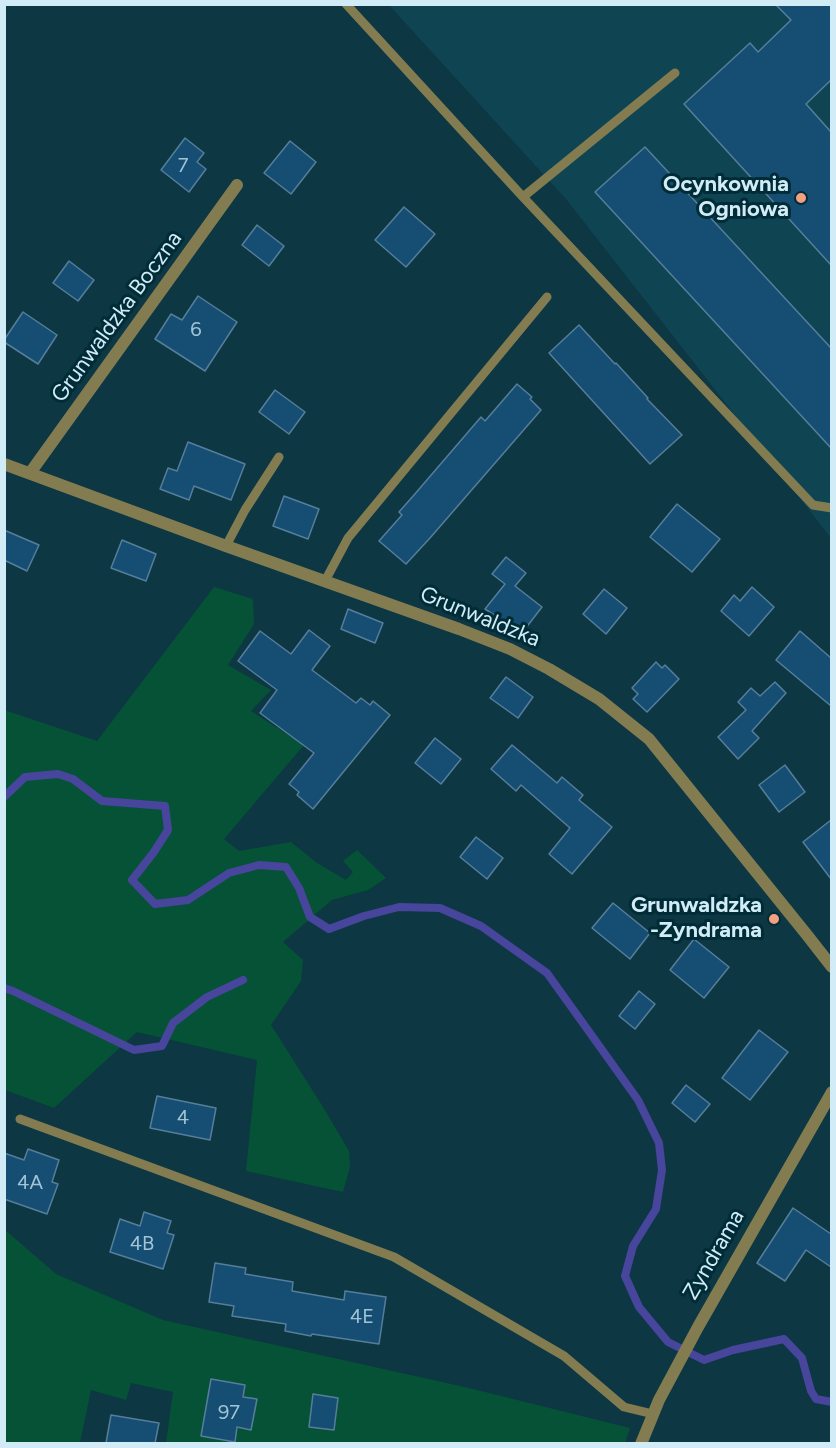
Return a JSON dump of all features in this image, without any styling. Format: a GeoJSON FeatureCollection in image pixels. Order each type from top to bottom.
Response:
{"type":"FeatureCollection","features":[{"type":"Feature","properties":{"kind":"street","name":"Grunwaldzka Boczna"},"geometry":{"type":"LineString","coordinates":[[30,473],[237,185]]}},
{"type":"Feature","properties":{"kind":"street","name":"Grunwaldzka"},"geometry":{"type":"LineString","coordinates":[[4,464],[510,649],[599,699],[649,739],[831,967]]}},
{"type":"Feature","properties":{"kind":"street","name":"Zyndrama"},"geometry":{"type":"LineString","coordinates":[[641,1443],[693,1335],[831,1092]]}},
{"type":"Feature","properties":{"kind":"lane"},"geometry":{"type":"LineString","coordinates":[[346,4],[523,197],[813,505],[830,508],[831,518]]}},
{"type":"Feature","properties":{"kind":"lane"},"geometry":{"type":"LineString","coordinates":[[523,197],[675,73]]}},
{"type":"Feature","properties":{"kind":"lane"},"geometry":{"type":"LineString","coordinates":[[325,581],[348,538],[547,297]]}},
{"type":"Feature","properties":{"kind":"lane"},"geometry":{"type":"LineString","coordinates":[[226,546],[245,510],[279,457]]}},
{"type":"Feature","properties":{"kind":"lane"},"geometry":{"type":"LineString","coordinates":[[21,1119],[394,1257],[564,1356],[624,1407],[653,1414]]}},
{"type":"Feature","properties":{"kind":"shaded area"},"geometry":{"type":"Polygon","coordinates":[[[389,5],[831,5],[831,538],[566,199],[389,5]]]}},
{"type":"Feature","properties":{"kind":"green space"},"geometry":{"type":"Polygon","coordinates":[[[214,587],[253,599],[254,624],[228,665],[271,690],[251,711],[304,745],[224,839],[239,851],[291,842],[317,863],[346,880],[353,872],[343,861],[357,850],[386,878],[368,890],[332,900],[283,942],[303,960],[301,981],[271,1025],[349,1151],[350,1167],[343,1192],[246,1171],[257,1060],[137,1032],[54,1108],[5,1090],[4,710],[97,741],[214,587]]]}},
{"type":"Feature","properties":{"kind":"green space"},"geometry":{"type":"Polygon","coordinates":[[[4,1229],[56,1274],[163,1320],[469,1388],[630,1428],[625,1443],[166,1443],[173,1392],[131,1383],[126,1400],[91,1390],[80,1443],[5,1443],[4,1229]]]}},
{"type":"Feature","properties":{"kind":"building","name":"Ocynkownia Ogniowa"},"geometry":{"type":"Polygon","coordinates":[[[775,4],[831,4],[831,80],[806,104],[831,132],[831,265],[684,104],[750,43],[758,52],[791,20],[775,4]]]}},
{"type":"Feature","properties":{"kind":"building"},"geometry":{"type":"Polygon","coordinates":[[[185,138],[204,153],[197,162],[206,169],[189,192],[161,170],[185,138]]]}},
{"type":"Feature","properties":{"kind":"building"},"geometry":{"type":"Polygon","coordinates":[[[290,141],[316,162],[291,194],[264,173],[290,141]]]}},
{"type":"Feature","properties":{"kind":"building"},"geometry":{"type":"Polygon","coordinates":[[[645,147],[831,348],[831,448],[595,192],[645,147]]]}},
{"type":"Feature","properties":{"kind":"building"},"geometry":{"type":"Polygon","coordinates":[[[404,207],[435,234],[406,267],[375,240],[404,207]]]}},
{"type":"Feature","properties":{"kind":"building"},"geometry":{"type":"Polygon","coordinates":[[[257,225],[284,246],[269,266],[242,245],[257,225]]]}},
{"type":"Feature","properties":{"kind":"building"},"geometry":{"type":"Polygon","coordinates":[[[69,261],[94,280],[78,301],[53,283],[69,261]]]}},
{"type":"Feature","properties":{"kind":"building"},"geometry":{"type":"Polygon","coordinates":[[[198,296],[237,322],[205,371],[155,339],[171,314],[182,320],[198,296]]]}},
{"type":"Feature","properties":{"kind":"building"},"geometry":{"type":"Polygon","coordinates":[[[23,312],[57,335],[38,364],[4,342],[23,312]]]}},
{"type":"Feature","properties":{"kind":"building"},"geometry":{"type":"Polygon","coordinates":[[[579,325],[682,435],[650,464],[549,353],[579,325]]]}},
{"type":"Feature","properties":{"kind":"building"},"geometry":{"type":"Polygon","coordinates":[[[517,384],[532,397],[530,399],[541,410],[406,564],[379,541],[402,515],[399,512],[481,417],[485,421],[517,384]]]}},
{"type":"Feature","properties":{"kind":"building"},"geometry":{"type":"Polygon","coordinates":[[[275,390],[305,412],[289,434],[259,412],[275,390]]]}},
{"type":"Feature","properties":{"kind":"building"},"geometry":{"type":"Polygon","coordinates":[[[188,442],[245,464],[231,500],[194,486],[189,500],[160,489],[168,468],[177,471],[188,442]]]}},
{"type":"Feature","properties":{"kind":"building"},"geometry":{"type":"Polygon","coordinates":[[[284,496],[319,509],[308,539],[273,526],[284,496]]]}},
{"type":"Feature","properties":{"kind":"building"},"geometry":{"type":"Polygon","coordinates":[[[677,504],[720,539],[692,572],[650,537],[677,504]]]}},
{"type":"Feature","properties":{"kind":"building"},"geometry":{"type":"Polygon","coordinates":[[[4,530],[39,545],[27,571],[4,560],[4,530]]]}},
{"type":"Feature","properties":{"kind":"building"},"geometry":{"type":"Polygon","coordinates":[[[122,540],[156,554],[146,581],[111,568],[122,540]]]}},
{"type":"Feature","properties":{"kind":"building"},"geometry":{"type":"Polygon","coordinates":[[[506,557],[526,573],[515,586],[542,607],[522,633],[485,609],[505,584],[492,574],[506,557]]]}},
{"type":"Feature","properties":{"kind":"building"},"geometry":{"type":"Polygon","coordinates":[[[752,587],[774,607],[749,636],[721,611],[734,595],[740,601],[752,587]]]}},
{"type":"Feature","properties":{"kind":"building"},"geometry":{"type":"Polygon","coordinates":[[[604,589],[627,608],[606,634],[583,614],[604,589]]]}},
{"type":"Feature","properties":{"kind":"building"},"geometry":{"type":"Polygon","coordinates":[[[348,609],[383,623],[375,643],[341,629],[348,609]]]}},
{"type":"Feature","properties":{"kind":"building"},"geometry":{"type":"Polygon","coordinates":[[[309,630],[330,646],[312,670],[356,703],[361,698],[370,705],[373,701],[390,715],[313,809],[297,795],[299,792],[289,784],[314,753],[260,713],[277,690],[238,661],[260,631],[291,654],[309,630]]]}},
{"type":"Feature","properties":{"kind":"building"},"geometry":{"type":"Polygon","coordinates":[[[800,631],[831,658],[831,706],[776,660],[800,631]]]}},
{"type":"Feature","properties":{"kind":"building"},"geometry":{"type":"Polygon","coordinates":[[[656,662],[662,668],[665,665],[679,679],[647,712],[633,699],[638,694],[632,688],[656,662]]]}},
{"type":"Feature","properties":{"kind":"building"},"geometry":{"type":"Polygon","coordinates":[[[506,677],[533,697],[518,718],[490,698],[506,677]]]}},
{"type":"Feature","properties":{"kind":"building"},"geometry":{"type":"Polygon","coordinates":[[[775,682],[786,693],[752,731],[759,738],[738,759],[718,737],[746,710],[738,702],[751,688],[760,696],[775,682]]]}},
{"type":"Feature","properties":{"kind":"building"},"geometry":{"type":"Polygon","coordinates":[[[435,738],[461,759],[441,784],[415,763],[435,738]]]}},
{"type":"Feature","properties":{"kind":"building"},"geometry":{"type":"Polygon","coordinates":[[[512,745],[557,783],[562,777],[583,795],[579,800],[612,827],[572,874],[549,854],[570,828],[521,785],[516,791],[491,769],[512,745]]]}},
{"type":"Feature","properties":{"kind":"building"},"geometry":{"type":"Polygon","coordinates":[[[785,765],[805,792],[779,812],[759,785],[785,765]]]}},
{"type":"Feature","properties":{"kind":"building"},"geometry":{"type":"Polygon","coordinates":[[[831,820],[831,879],[803,842],[831,820]]]}},
{"type":"Feature","properties":{"kind":"building"},"geometry":{"type":"Polygon","coordinates":[[[476,837],[503,858],[487,879],[460,857],[476,837]]]}},
{"type":"Feature","properties":{"kind":"building"},"geometry":{"type":"Polygon","coordinates":[[[613,903],[650,933],[630,959],[592,928],[613,903]]]}},
{"type":"Feature","properties":{"kind":"building"},"geometry":{"type":"Polygon","coordinates":[[[694,939],[729,967],[704,998],[670,970],[694,939]]]}},
{"type":"Feature","properties":{"kind":"building"},"geometry":{"type":"Polygon","coordinates":[[[639,991],[655,1004],[635,1029],[619,1016],[639,991]]]}},
{"type":"Feature","properties":{"kind":"building"},"geometry":{"type":"Polygon","coordinates":[[[759,1030],[788,1052],[750,1100],[722,1078],[759,1030]]]}},
{"type":"Feature","properties":{"kind":"building"},"geometry":{"type":"Polygon","coordinates":[[[686,1085],[710,1104],[695,1122],[672,1103],[686,1085]]]}},
{"type":"Feature","properties":{"kind":"building"},"geometry":{"type":"Polygon","coordinates":[[[157,1096],[216,1108],[210,1140],[150,1128],[157,1096]]]}},
{"type":"Feature","properties":{"kind":"building"},"geometry":{"type":"Polygon","coordinates":[[[28,1149],[59,1160],[52,1182],[58,1184],[47,1214],[4,1199],[4,1153],[24,1160],[28,1149]]]}},
{"type":"Feature","properties":{"kind":"building"},"geometry":{"type":"Polygon","coordinates":[[[793,1208],[831,1234],[831,1267],[806,1250],[785,1281],[757,1263],[793,1208]]]}},
{"type":"Feature","properties":{"kind":"building"},"geometry":{"type":"Polygon","coordinates":[[[144,1212],[171,1221],[167,1233],[174,1235],[163,1269],[110,1252],[120,1219],[140,1226],[144,1212]]]}},
{"type":"Feature","properties":{"kind":"building"},"geometry":{"type":"Polygon","coordinates":[[[215,1263],[246,1268],[245,1274],[293,1282],[292,1291],[344,1300],[345,1291],[386,1297],[379,1344],[312,1334],[311,1336],[285,1331],[286,1324],[232,1316],[234,1306],[209,1302],[215,1263]]]}},
{"type":"Feature","properties":{"kind":"building"},"geometry":{"type":"Polygon","coordinates":[[[211,1379],[245,1385],[243,1397],[257,1399],[251,1430],[237,1427],[235,1442],[201,1436],[211,1379]]]}},
{"type":"Feature","properties":{"kind":"building"},"geometry":{"type":"Polygon","coordinates":[[[313,1394],[338,1398],[334,1430],[309,1427],[313,1394]]]}},
{"type":"Feature","properties":{"kind":"building"},"geometry":{"type":"Polygon","coordinates":[[[111,1415],[159,1423],[155,1443],[106,1443],[111,1415]]]}},
{"type":"Feature","properties":{"kind":"waterway"},"geometry":{"type":"LineString","coordinates":[[4,797],[25,777],[58,774],[73,779],[102,801],[165,806],[168,830],[132,880],[155,904],[188,900],[229,873],[259,865],[286,867],[299,888],[310,917],[329,929],[364,916],[399,907],[440,908],[481,926],[547,973],[638,1100],[659,1143],[662,1170],[656,1209],[633,1246],[625,1276],[639,1307],[668,1342],[704,1360],[733,1350],[784,1339],[802,1358],[811,1391],[816,1399],[832,1402]]}},
{"type":"Feature","properties":{"kind":"waterway"},"geometry":{"type":"LineString","coordinates":[[4,988],[134,1050],[162,1046],[173,1023],[207,997],[243,980]]}},
{"type":"Feature","properties":{"kind":"place","name":"Ocynkownia Ogniowa"},"geometry":{"type":"Point","coordinates":[801,198]}},
{"type":"Feature","properties":{"kind":"place","name":"Grunwaldzka -Zyndrama"},"geometry":{"type":"Point","coordinates":[774,919]}}]}
